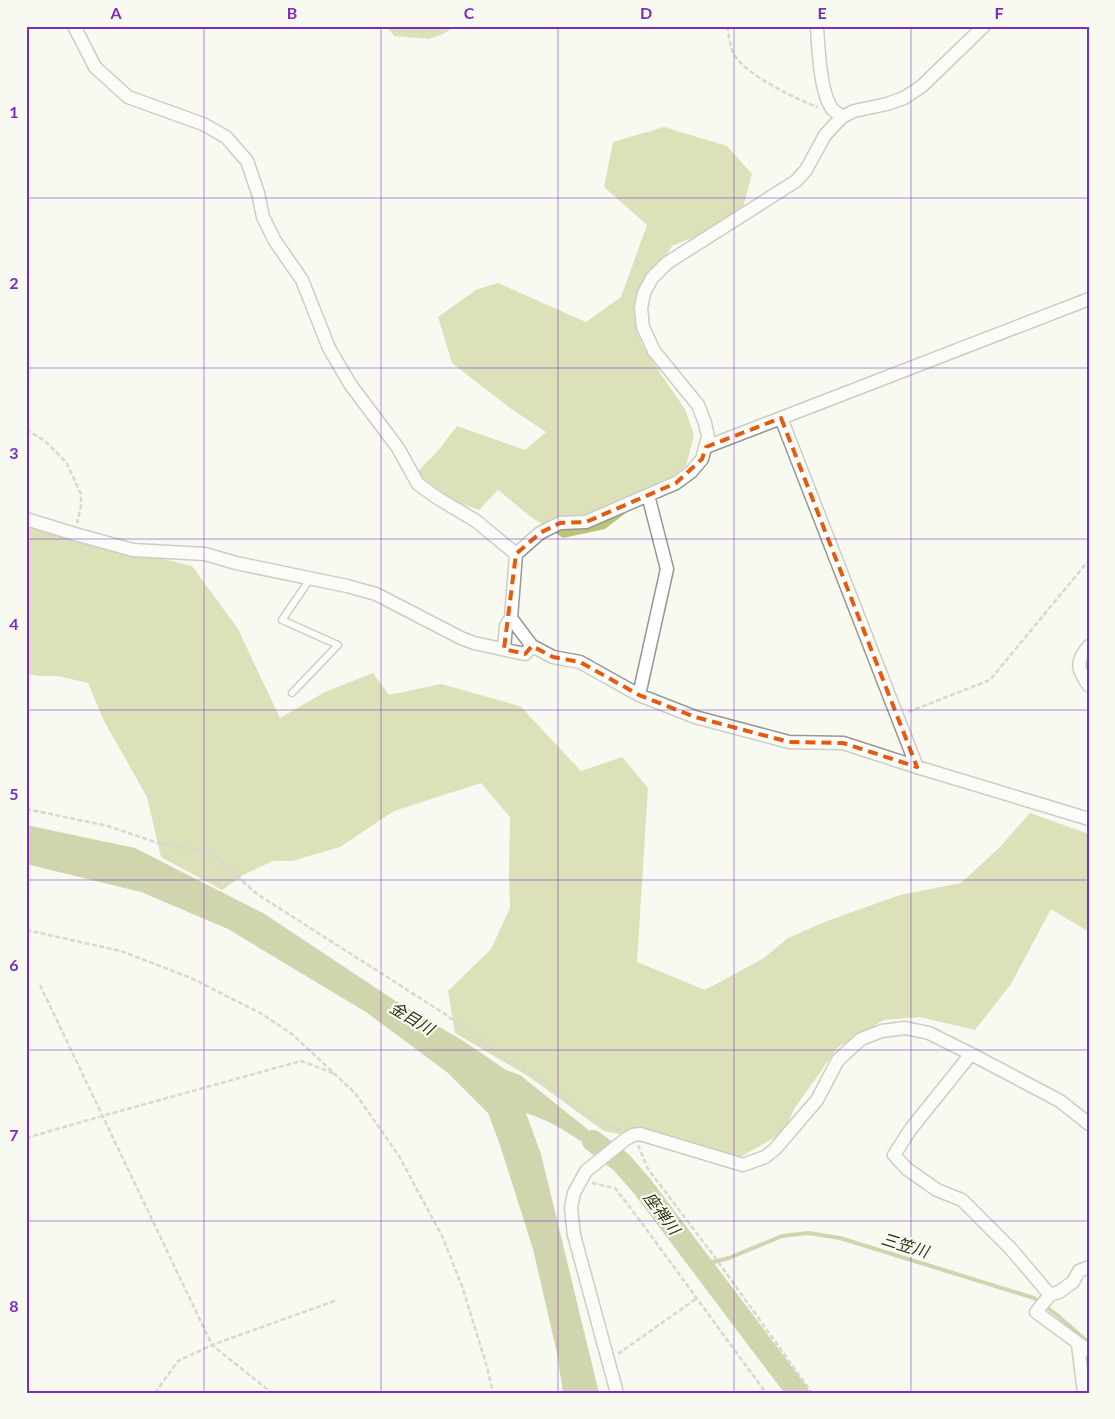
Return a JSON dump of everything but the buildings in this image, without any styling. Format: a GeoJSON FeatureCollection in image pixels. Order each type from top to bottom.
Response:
{"type":"FeatureCollection","features":[{"type":"Feature","properties":{"kind":"street"},"geometry":{"type":"LineString","coordinates":[[74,26],[96,67],[128,97],[203,124],[226,137],[248,161],[263,217],[275,241],[302,280],[329,348],[350,384],[398,448],[418,484],[476,521],[516,554]]}},
{"type":"Feature","properties":{"kind":"street"},"geometry":{"type":"LineString","coordinates":[[817,26],[819,65],[826,94],[832,109],[842,117]]}},
{"type":"Feature","properties":{"kind":"street"},"geometry":{"type":"LineString","coordinates":[[504,649],[506,626],[511,618],[516,554],[540,533],[560,524],[586,522],[676,483],[691,472],[702,459],[708,437],[698,405],[654,351],[643,327],[641,308],[644,293],[652,278],[667,263],[796,181],[806,170],[825,136],[842,117],[854,111],[887,104],[904,98],[922,86],[984,26]]}},
{"type":"Feature","properties":{"kind":"street"},"geometry":{"type":"LineString","coordinates":[[706,447],[1089,299]]}},
{"type":"Feature","properties":{"kind":"street"},"geometry":{"type":"LineString","coordinates":[[781,418],[918,767]]}},
{"type":"Feature","properties":{"kind":"street"},"geometry":{"type":"LineString","coordinates":[[639,695],[667,569],[648,495]]}},
{"type":"Feature","properties":{"kind":"street"},"geometry":{"type":"LineString","coordinates":[[26,520],[133,550],[205,554],[236,563],[347,586],[376,594],[474,643],[525,654],[532,646]]}},
{"type":"Feature","properties":{"kind":"street"},"geometry":{"type":"LineString","coordinates":[[511,618],[532,646],[553,657],[580,662],[639,695],[695,717],[789,742],[843,742],[1089,819]]}},
{"type":"Feature","properties":{"kind":"street"},"geometry":{"type":"LineString","coordinates":[[1089,646],[1082,654],[1078,664],[1089,686]]}},
{"type":"Feature","properties":{"kind":"street"},"geometry":{"type":"LineString","coordinates":[[617,1393],[574,1235],[571,1208],[574,1193],[583,1176],[629,1137],[640,1134],[743,1165],[765,1157],[775,1149],[817,1100],[838,1060],[861,1039],[882,1031],[904,1028],[929,1033],[971,1054],[1060,1101],[1089,1124]]}},
{"type":"Feature","properties":{"kind":"street"},"geometry":{"type":"LineString","coordinates":[[971,1054],[910,1130],[894,1155],[907,1169],[937,1190],[962,1200],[1012,1250],[1050,1295]]}},
{"type":"Feature","properties":{"kind":"street"},"geometry":{"type":"LineString","coordinates":[[1084,1393],[1084,1348],[1036,1312],[1050,1295],[1059,1292],[1073,1282],[1079,1271],[1089,1267]]}},
{"type":"Feature","properties":{"kind":"lane"},"geometry":{"type":"LineString","coordinates":[[292,692],[338,645],[282,620],[310,579]]}},
{"type":"Feature","properties":{"kind":"path"},"geometry":{"type":"LineString","coordinates":[[728,26],[730,43],[736,57],[744,66],[771,85],[816,106],[832,109]]}},
{"type":"Feature","properties":{"kind":"path"},"geometry":{"type":"LineString","coordinates":[[26,430],[44,440],[66,462],[72,474],[81,494],[81,506],[75,534]]}},
{"type":"Feature","properties":{"kind":"path"},"geometry":{"type":"LineString","coordinates":[[897,716],[990,680],[1089,560]]}},
{"type":"Feature","properties":{"kind":"path"},"geometry":{"type":"LineString","coordinates":[[26,809],[108,826],[161,844],[205,851],[212,854],[257,894],[445,1014],[512,1064],[541,1079],[577,1110],[629,1137],[648,1169],[721,1265],[812,1393]]}},
{"type":"Feature","properties":{"kind":"path"},"geometry":{"type":"LineString","coordinates":[[26,930],[121,951],[191,978],[270,1019],[292,1034],[355,1093],[399,1156],[443,1238],[463,1289],[493,1393]]}},
{"type":"Feature","properties":{"kind":"path"},"geometry":{"type":"LineString","coordinates":[[40,985],[212,1346],[272,1393]]}},
{"type":"Feature","properties":{"kind":"path"},"geometry":{"type":"LineString","coordinates":[[26,1138],[301,1060],[335,1074]]}},
{"type":"Feature","properties":{"kind":"path"},"geometry":{"type":"LineString","coordinates":[[583,1176],[615,1188],[766,1393]]}},
{"type":"Feature","properties":{"kind":"path"},"geometry":{"type":"LineString","coordinates":[[608,1360],[697,1298]]}},
{"type":"Feature","properties":{"kind":"path"},"geometry":{"type":"LineString","coordinates":[[155,1393],[178,1361],[212,1346],[337,1300]]}},
{"type":"Feature","properties":{"kind":"highlighted area"},"geometry":{"type":"Polygon","coordinates":[[[781,418],[917,767],[843,743],[789,742],[695,717],[639,695],[580,662],[553,657],[532,646],[525,654],[504,649],[516,554],[540,533],[560,523],[586,522],[676,483],[702,459],[706,447],[781,418]]]}},
{"type":"Feature","properties":{"kind":"shaded area"},"geometry":{"type":"Polygon","coordinates":[[[386,26],[456,26],[443,34],[429,39],[394,36],[386,26]]]}},
{"type":"Feature","properties":{"kind":"shaded area"},"geometry":{"type":"Polygon","coordinates":[[[664,127],[727,146],[752,174],[740,219],[672,246],[634,307],[641,343],[685,409],[694,435],[686,466],[605,529],[563,538],[531,517],[498,490],[479,510],[427,492],[417,472],[438,451],[457,426],[525,450],[546,432],[510,408],[452,363],[438,317],[476,290],[498,283],[586,322],[621,297],[647,225],[604,187],[613,142],[664,127]]]}},
{"type":"Feature","properties":{"kind":"shaded area"},"geometry":{"type":"Polygon","coordinates":[[[26,522],[29,526],[192,566],[238,629],[280,718],[325,692],[373,673],[389,695],[441,684],[520,706],[581,771],[622,757],[648,788],[637,962],[705,990],[764,958],[788,938],[827,921],[900,895],[961,883],[1000,847],[1030,813],[1089,834],[1089,932],[1051,909],[1011,984],[975,1030],[920,1017],[884,1020],[838,1047],[794,1109],[784,1132],[739,1158],[604,1131],[528,1076],[455,1033],[448,991],[491,949],[510,908],[510,817],[481,783],[394,811],[340,847],[292,861],[273,861],[243,875],[222,890],[161,857],[147,797],[104,721],[88,683],[58,676],[26,674],[26,522]]]}},
{"type":"Feature","properties":{"kind":"water","name":"金目川"},"geometry":{"type":"Polygon","coordinates":[[[26,825],[135,848],[263,913],[394,1000],[465,1042],[506,1070],[520,1075],[586,1128],[645,1189],[573,1136],[542,1119],[526,1113],[541,1154],[599,1393],[563,1393],[557,1353],[533,1249],[499,1142],[488,1113],[448,1073],[366,1012],[228,929],[141,892],[26,864],[26,825]]]}},
{"type":"Feature","properties":{"kind":"waterway","name":"三笠川"},"geometry":{"type":"LineString","coordinates":[[593,1141],[621,1162],[642,1186],[798,1393]]}},
{"type":"Feature","properties":{"kind":"waterway","name":"三笠川"},"geometry":{"type":"LineString","coordinates":[[701,1265],[729,1258],[782,1236],[808,1233],[840,1238],[1034,1298],[1089,1343]]}},
{"type":"Feature","properties":{"kind":"water label","name":"座禅川"},"geometry":{"type":"Point","coordinates":[662,1213]}}]}
